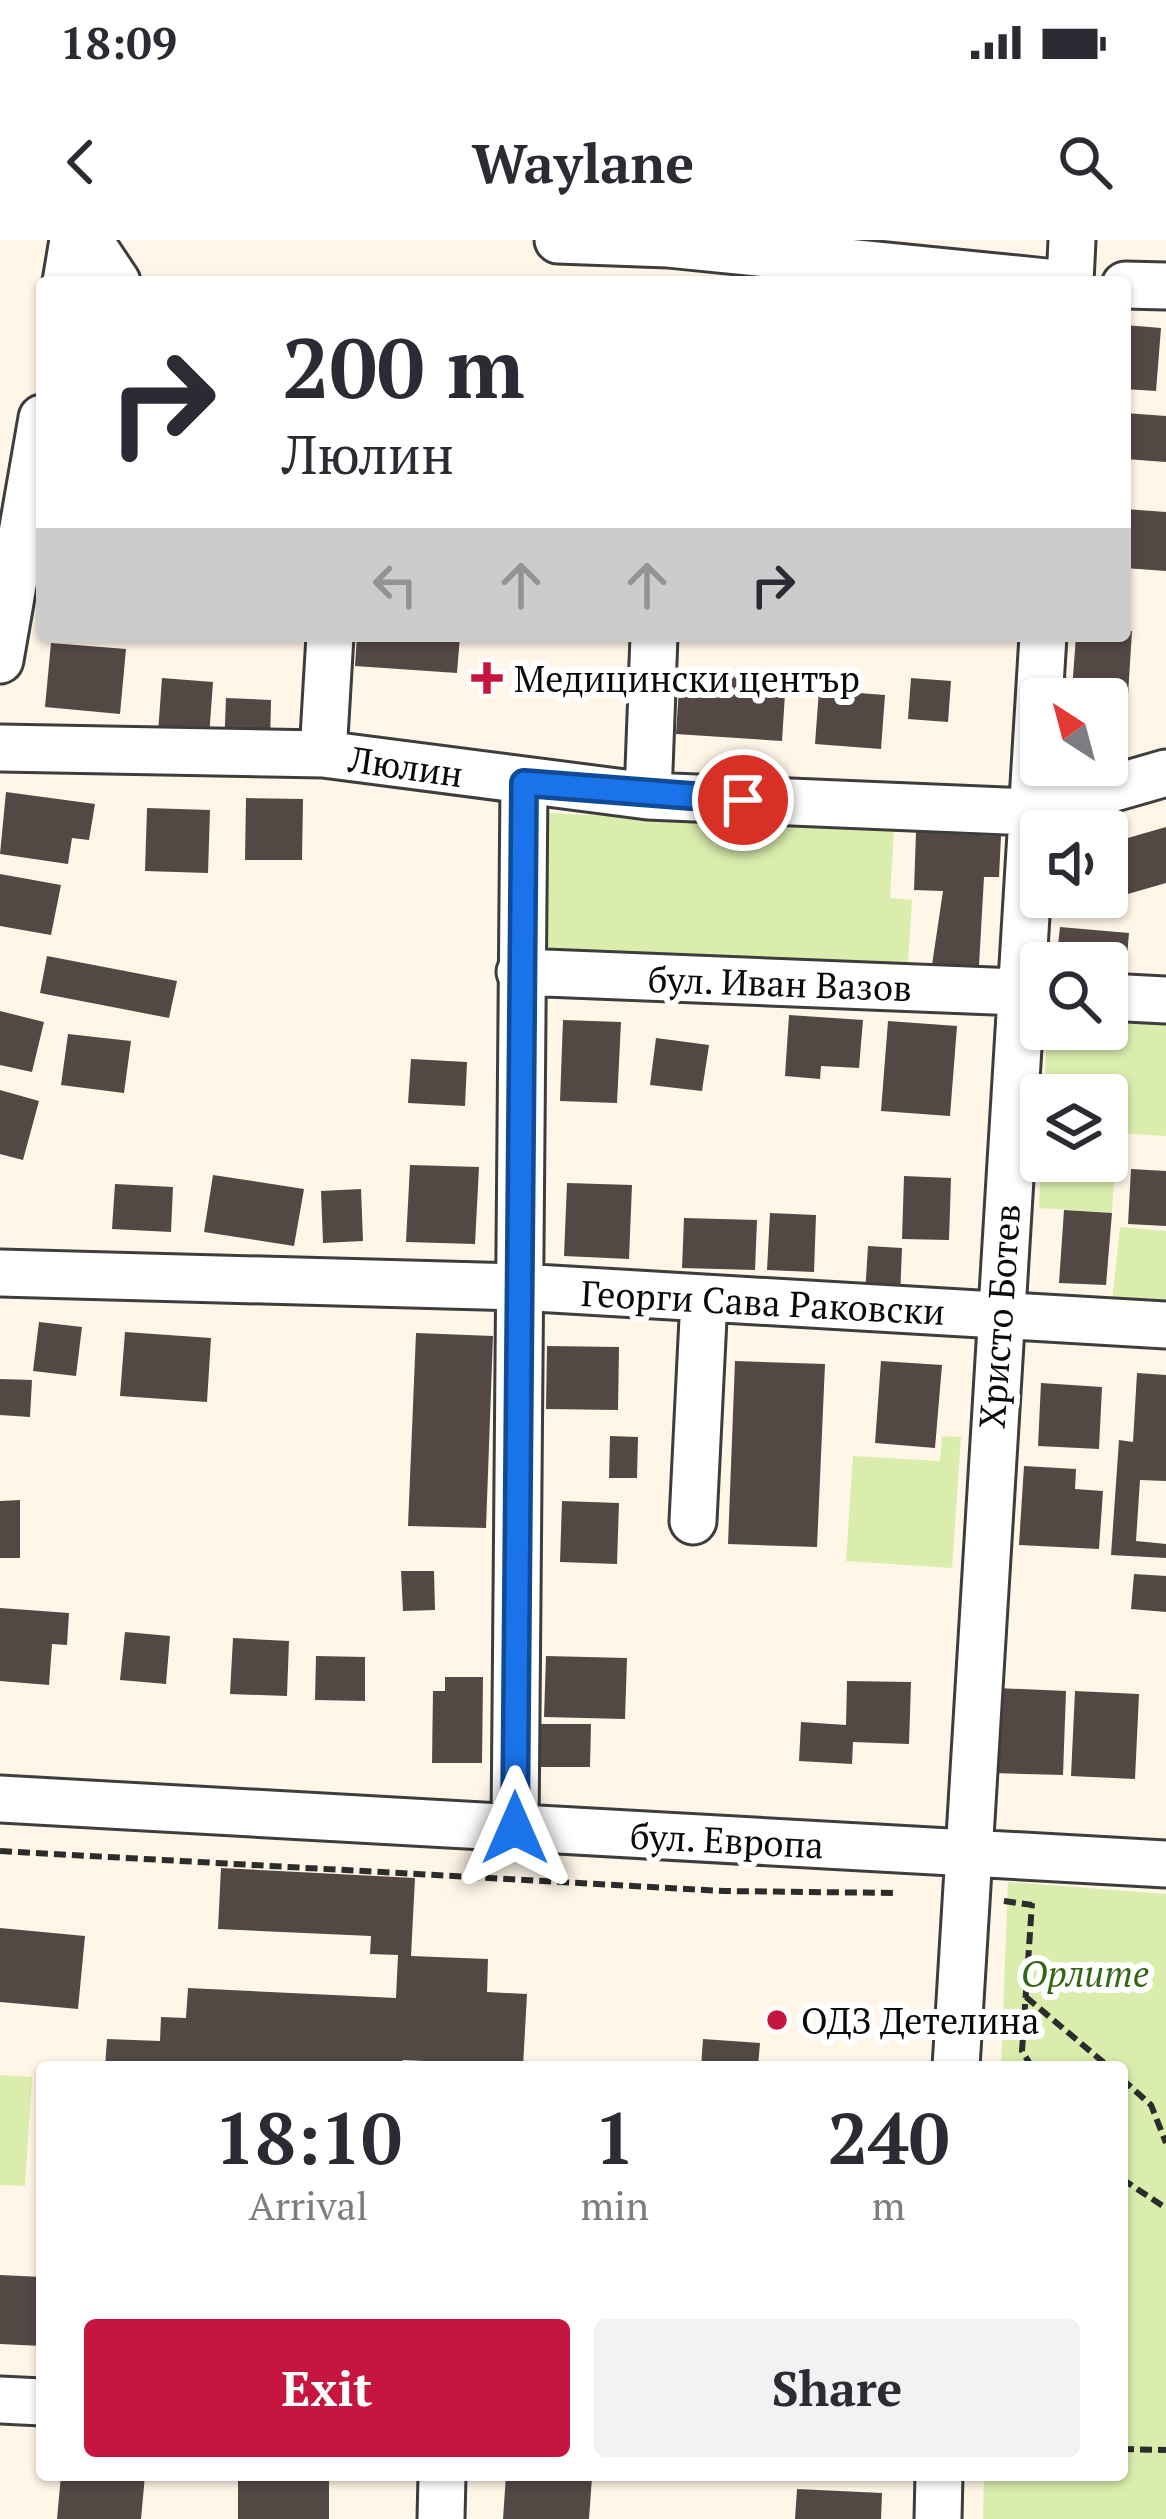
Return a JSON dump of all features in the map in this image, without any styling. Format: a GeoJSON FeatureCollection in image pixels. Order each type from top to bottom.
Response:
{"type":"FeatureCollection","features":[{"type":"Feature","properties":{"kind":"street"},"geometry":{"type":"LineString","coordinates":[[66,276],[73,240]]}},
{"type":"Feature","properties":{"kind":"street"},"geometry":{"type":"LineString","coordinates":[[89,240],[113,276]]}},
{"type":"Feature","properties":{"kind":"street"},"geometry":{"type":"LineString","coordinates":[[558,240],[667,263],[926,276]]}},
{"type":"Feature","properties":{"kind":"street"},"geometry":{"type":"LineString","coordinates":[[1070,276],[1072,240]]}},
{"type":"Feature","properties":{"kind":"street"},"geometry":{"type":"LineString","coordinates":[[1131,285],[1166,286]]}},
{"type":"Feature","properties":{"kind":"street"},"geometry":{"type":"LineString","coordinates":[[0,660],[36,453]]}},
{"type":"Feature","properties":{"kind":"street"},"geometry":{"type":"LineString","coordinates":[[323,754],[330,642]]}},
{"type":"Feature","properties":{"kind":"street"},"geometry":{"type":"LineString","coordinates":[[648,796],[653,642]]}},
{"type":"Feature","properties":{"kind":"street","name":"Христо Ботев"},"geometry":{"type":"LineString","coordinates":[[1030,810],[1043,642]]}},
{"type":"Feature","properties":{"kind":"street","name":"Люлин"},"geometry":{"type":"LineString","coordinates":[[0,748],[323,754],[648,796],[1020,812]]}},
{"type":"Feature","properties":{"kind":"street","name":"Люлин"},"geometry":{"type":"LineString","coordinates":[[1037,810],[1166,773]]}},
{"type":"Feature","properties":{"kind":"street"},"geometry":{"type":"LineString","coordinates":[[515,1828],[524,783]]}},
{"type":"Feature","properties":{"kind":"street","name":"бул. Иван Вазов"},"geometry":{"type":"LineString","coordinates":[[520,972],[1020,992]]}},
{"type":"Feature","properties":{"kind":"street"},"geometry":{"type":"LineString","coordinates":[[1128,998],[1166,1000]]}},
{"type":"Feature","properties":{"kind":"street","name":"Христо Ботев"},"geometry":{"type":"LineString","coordinates":[[956,2061],[999,1316],[1024,1050]]}},
{"type":"Feature","properties":{"kind":"street","name":"Георги Сава Раковски"},"geometry":{"type":"LineString","coordinates":[[0,1273],[518,1287],[1166,1325]]}},
{"type":"Feature","properties":{"kind":"street"},"geometry":{"type":"LineString","coordinates":[[693,1521],[704,1298]]}},
{"type":"Feature","properties":{"kind":"street","name":"бул. Европа"},"geometry":{"type":"LineString","coordinates":[[0,1799],[515,1828],[964,1874],[1035,1857],[1166,1864]]}},
{"type":"Feature","properties":{"kind":"street"},"geometry":{"type":"LineString","coordinates":[[0,2400],[36,2402]]}},
{"type":"Feature","properties":{"kind":"street"},"geometry":{"type":"LineString","coordinates":[[441,2519],[442,2481]]}},
{"type":"Feature","properties":{"kind":"street"},"geometry":{"type":"LineString","coordinates":[[938,2519],[939,2481]]}},
{"type":"Feature","properties":{"kind":"path"},"geometry":{"type":"LineString","coordinates":[[0,1851],[724,1891],[964,1874],[1032,1905]]}},
{"type":"Feature","properties":{"kind":"path"},"geometry":{"type":"LineString","coordinates":[[1028,2061],[1022,2050],[1035,1857]]}},
{"type":"Feature","properties":{"kind":"path"},"geometry":{"type":"LineString","coordinates":[[1026,1996],[1101,2061]]}},
{"type":"Feature","properties":{"kind":"path"},"geometry":{"type":"LineString","coordinates":[[1128,2084],[1151,2105],[1166,2143]]}},
{"type":"Feature","properties":{"kind":"path"},"geometry":{"type":"LineString","coordinates":[[1128,2183],[1166,2208]]}},
{"type":"Feature","properties":{"kind":"path"},"geometry":{"type":"LineString","coordinates":[[1128,2449],[1166,2450]]}},
{"type":"Feature","properties":{"kind":"green space"},"geometry":{"type":"Polygon","coordinates":[[[548,813],[894,830],[890,898],[912,900],[907,976],[540,958],[548,813]]]}},
{"type":"Feature","properties":{"kind":"green space"},"geometry":{"type":"Polygon","coordinates":[[[1128,1022],[1166,1024],[1166,1136],[1128,1134],[1128,1074],[1045,1074],[1046,1050],[1128,1050],[1128,1022]]]}},
{"type":"Feature","properties":{"kind":"green space"},"geometry":{"type":"Polygon","coordinates":[[[1040,1182],[1114,1182],[1112,1213],[1039,1208],[1040,1182]]]}},
{"type":"Feature","properties":{"kind":"green space"},"geometry":{"type":"Polygon","coordinates":[[[1120,1227],[1166,1231],[1166,1306],[1112,1301],[1120,1227]]]}},
{"type":"Feature","properties":{"kind":"green space"},"geometry":{"type":"Polygon","coordinates":[[[942,1436],[961,1437],[952,1568],[846,1561],[853,1456],[940,1461],[942,1436]]]}},
{"type":"Feature","properties":{"kind":"green space","name":"Орлите"},"geometry":{"type":"Polygon","coordinates":[[[1008,1882],[1166,1894],[1166,2519],[983,2519],[984,2481],[1128,2481],[1128,2061],[1001,2061],[1008,1882]]]}},
{"type":"Feature","properties":{"kind":"green space"},"geometry":{"type":"Polygon","coordinates":[[[0,2075],[32,2077],[25,2186],[0,2185],[0,2075]]]}},
{"type":"Feature","properties":{"kind":"building"},"geometry":{"type":"Polygon","coordinates":[[[1131,326],[1161,328],[1156,391],[1131,389],[1131,326]]]}},
{"type":"Feature","properties":{"kind":"building"},"geometry":{"type":"Polygon","coordinates":[[[1131,413],[1166,416],[1166,462],[1131,459],[1131,413]]]}},
{"type":"Feature","properties":{"kind":"building"},"geometry":{"type":"Polygon","coordinates":[[[1131,509],[1166,512],[1166,571],[1131,568],[1131,509]]]}},
{"type":"Feature","properties":{"kind":"building"},"geometry":{"type":"Polygon","coordinates":[[[1132,631],[1128,695],[1128,678],[1073,678],[1076,642],[1131,642],[1132,631]]]}},
{"type":"Feature","properties":{"kind":"building"},"geometry":{"type":"Polygon","coordinates":[[[357,642],[460,642],[457,673],[355,666],[357,642]]]}},
{"type":"Feature","properties":{"kind":"building"},"geometry":{"type":"Polygon","coordinates":[[[51,643],[126,649],[120,714],[45,707],[51,643]]]}},
{"type":"Feature","properties":{"kind":"building"},"geometry":{"type":"Polygon","coordinates":[[[680,671],[786,678],[782,741],[676,734],[680,671]]]}},
{"type":"Feature","properties":{"kind":"building"},"geometry":{"type":"Polygon","coordinates":[[[162,678],[213,682],[209,737],[158,733],[162,678]]]}},
{"type":"Feature","properties":{"kind":"building"},"geometry":{"type":"Polygon","coordinates":[[[911,678],[951,681],[948,722],[908,719],[911,678]]]}},
{"type":"Feature","properties":{"kind":"building"},"geometry":{"type":"Polygon","coordinates":[[[819,690],[885,695],[881,749],[815,744],[819,690]]]}},
{"type":"Feature","properties":{"kind":"building"},"geometry":{"type":"Polygon","coordinates":[[[226,698],[271,700],[270,749],[224,747],[226,698]]]}},
{"type":"Feature","properties":{"kind":"building"},"geometry":{"type":"Polygon","coordinates":[[[6,792],[95,804],[89,840],[72,838],[68,864],[0,854],[6,792]]]}},
{"type":"Feature","properties":{"kind":"building"},"geometry":{"type":"Polygon","coordinates":[[[246,798],[303,799],[302,860],[245,860],[246,798]]]}},
{"type":"Feature","properties":{"kind":"building"},"geometry":{"type":"Polygon","coordinates":[[[147,808],[210,810],[208,873],[145,871],[147,808]]]}},
{"type":"Feature","properties":{"kind":"building"},"geometry":{"type":"Polygon","coordinates":[[[1166,827],[1166,883],[1128,894],[1128,838],[1166,827]]]}},
{"type":"Feature","properties":{"kind":"building"},"geometry":{"type":"Polygon","coordinates":[[[916,832],[1001,836],[999,877],[984,877],[979,966],[932,965],[943,891],[914,890],[916,832]]]}},
{"type":"Feature","properties":{"kind":"building"},"geometry":{"type":"Polygon","coordinates":[[[0,874],[61,885],[51,935],[0,926],[0,874]]]}},
{"type":"Feature","properties":{"kind":"building"},"geometry":{"type":"Polygon","coordinates":[[[1060,927],[1129,933],[1128,945],[1058,942],[1060,927]]]}},
{"type":"Feature","properties":{"kind":"building"},"geometry":{"type":"Polygon","coordinates":[[[47,956],[177,981],[169,1018],[40,993],[47,956]]]}},
{"type":"Feature","properties":{"kind":"building"},"geometry":{"type":"Polygon","coordinates":[[[0,1011],[44,1022],[32,1072],[0,1065],[0,1011]]]}},
{"type":"Feature","properties":{"kind":"building"},"geometry":{"type":"Polygon","coordinates":[[[789,1015],[863,1020],[859,1068],[821,1066],[820,1079],[785,1076],[789,1015]]]}},
{"type":"Feature","properties":{"kind":"building"},"geometry":{"type":"Polygon","coordinates":[[[563,1020],[621,1022],[617,1103],[560,1101],[563,1020]]]}},
{"type":"Feature","properties":{"kind":"building"},"geometry":{"type":"Polygon","coordinates":[[[888,1021],[957,1026],[950,1116],[881,1111],[888,1021]]]}},
{"type":"Feature","properties":{"kind":"building"},"geometry":{"type":"Polygon","coordinates":[[[68,1034],[131,1041],[124,1093],[61,1085],[68,1034]]]}},
{"type":"Feature","properties":{"kind":"building"},"geometry":{"type":"Polygon","coordinates":[[[656,1038],[709,1045],[702,1091],[650,1085],[656,1038]]]}},
{"type":"Feature","properties":{"kind":"building"},"geometry":{"type":"Polygon","coordinates":[[[411,1059],[467,1062],[465,1106],[408,1103],[411,1059]]]}},
{"type":"Feature","properties":{"kind":"building"},"geometry":{"type":"Polygon","coordinates":[[[0,1090],[39,1101],[23,1160],[0,1154],[0,1090]]]}},
{"type":"Feature","properties":{"kind":"building"},"geometry":{"type":"Polygon","coordinates":[[[410,1165],[479,1167],[475,1244],[406,1242],[410,1165]]]}},
{"type":"Feature","properties":{"kind":"building"},"geometry":{"type":"Polygon","coordinates":[[[1131,1169],[1166,1171],[1166,1226],[1128,1224],[1131,1169]]]}},
{"type":"Feature","properties":{"kind":"building"},"geometry":{"type":"Polygon","coordinates":[[[213,1175],[304,1189],[294,1246],[204,1232],[213,1175]]]}},
{"type":"Feature","properties":{"kind":"building"},"geometry":{"type":"Polygon","coordinates":[[[904,1176],[951,1178],[949,1240],[902,1239],[904,1176]]]}},
{"type":"Feature","properties":{"kind":"building"},"geometry":{"type":"Polygon","coordinates":[[[567,1183],[632,1185],[629,1259],[564,1256],[567,1183]]]}},
{"type":"Feature","properties":{"kind":"building"},"geometry":{"type":"Polygon","coordinates":[[[115,1184],[173,1187],[171,1232],[112,1229],[115,1184]]]}},
{"type":"Feature","properties":{"kind":"building"},"geometry":{"type":"Polygon","coordinates":[[[361,1189],[363,1241],[323,1243],[321,1191],[361,1189]]]}},
{"type":"Feature","properties":{"kind":"building"},"geometry":{"type":"Polygon","coordinates":[[[1064,1210],[1112,1213],[1106,1285],[1059,1283],[1064,1210]]]}},
{"type":"Feature","properties":{"kind":"building"},"geometry":{"type":"Polygon","coordinates":[[[770,1213],[816,1215],[814,1272],[767,1270],[770,1213]]]}},
{"type":"Feature","properties":{"kind":"building"},"geometry":{"type":"Polygon","coordinates":[[[684,1218],[757,1220],[755,1270],[682,1268],[684,1218]]]}},
{"type":"Feature","properties":{"kind":"building"},"geometry":{"type":"Polygon","coordinates":[[[868,1246],[902,1248],[900,1297],[865,1295],[868,1246]]]}},
{"type":"Feature","properties":{"kind":"building"},"geometry":{"type":"Polygon","coordinates":[[[39,1322],[82,1327],[76,1376],[33,1371],[39,1322]]]}},
{"type":"Feature","properties":{"kind":"building"},"geometry":{"type":"Polygon","coordinates":[[[125,1332],[211,1338],[207,1402],[120,1396],[125,1332]]]}},
{"type":"Feature","properties":{"kind":"building"},"geometry":{"type":"Polygon","coordinates":[[[416,1333],[493,1336],[486,1528],[408,1526],[416,1333]]]}},
{"type":"Feature","properties":{"kind":"building"},"geometry":{"type":"Polygon","coordinates":[[[547,1346],[619,1347],[618,1410],[546,1409],[547,1346]]]}},
{"type":"Feature","properties":{"kind":"building"},"geometry":{"type":"Polygon","coordinates":[[[735,1361],[825,1364],[817,1547],[728,1544],[735,1361]]]}},
{"type":"Feature","properties":{"kind":"building"},"geometry":{"type":"Polygon","coordinates":[[[881,1361],[942,1365],[935,1448],[875,1443],[881,1361]]]}},
{"type":"Feature","properties":{"kind":"building"},"geometry":{"type":"Polygon","coordinates":[[[1137,1373],[1166,1375],[1166,1481],[1140,1480],[1136,1541],[1166,1544],[1166,1558],[1111,1555],[1119,1440],[1133,1442],[1137,1373]]]}},
{"type":"Feature","properties":{"kind":"building"},"geometry":{"type":"Polygon","coordinates":[[[0,1379],[32,1380],[30,1417],[0,1415],[0,1379]]]}},
{"type":"Feature","properties":{"kind":"building"},"geometry":{"type":"Polygon","coordinates":[[[1041,1383],[1102,1387],[1099,1449],[1038,1446],[1041,1383]]]}},
{"type":"Feature","properties":{"kind":"building"},"geometry":{"type":"Polygon","coordinates":[[[610,1436],[638,1437],[637,1478],[609,1478],[610,1436]]]}},
{"type":"Feature","properties":{"kind":"building"},"geometry":{"type":"Polygon","coordinates":[[[1024,1466],[1076,1469],[1075,1489],[1103,1491],[1099,1549],[1019,1545],[1024,1466]]]}},
{"type":"Feature","properties":{"kind":"building"},"geometry":{"type":"Polygon","coordinates":[[[20,1500],[20,1558],[0,1558],[0,1501],[20,1500]]]}},
{"type":"Feature","properties":{"kind":"building"},"geometry":{"type":"Polygon","coordinates":[[[562,1501],[619,1503],[617,1564],[560,1562],[562,1501]]]}},
{"type":"Feature","properties":{"kind":"building"},"geometry":{"type":"Polygon","coordinates":[[[401,1571],[434,1571],[435,1610],[403,1611],[401,1571]]]}},
{"type":"Feature","properties":{"kind":"building"},"geometry":{"type":"Polygon","coordinates":[[[1134,1574],[1166,1576],[1166,1612],[1131,1609],[1134,1574]]]}},
{"type":"Feature","properties":{"kind":"building"},"geometry":{"type":"Polygon","coordinates":[[[0,1608],[69,1613],[67,1645],[52,1644],[49,1685],[0,1681],[0,1608]]]}},
{"type":"Feature","properties":{"kind":"building"},"geometry":{"type":"Polygon","coordinates":[[[125,1632],[170,1636],[166,1684],[120,1680],[125,1632]]]}},
{"type":"Feature","properties":{"kind":"building"},"geometry":{"type":"Polygon","coordinates":[[[233,1638],[289,1641],[287,1696],[230,1694],[233,1638]]]}},
{"type":"Feature","properties":{"kind":"building"},"geometry":{"type":"Polygon","coordinates":[[[316,1656],[365,1657],[365,1701],[315,1700],[316,1656]]]}},
{"type":"Feature","properties":{"kind":"building"},"geometry":{"type":"Polygon","coordinates":[[[546,1656],[627,1658],[625,1719],[544,1717],[546,1656]]]}},
{"type":"Feature","properties":{"kind":"building"},"geometry":{"type":"Polygon","coordinates":[[[445,1677],[483,1677],[482,1763],[432,1763],[433,1691],[445,1691],[445,1677]]]}},
{"type":"Feature","properties":{"kind":"building"},"geometry":{"type":"Polygon","coordinates":[[[847,1681],[911,1682],[909,1744],[853,1742],[852,1764],[799,1761],[801,1722],[846,1725],[847,1681]]]}},
{"type":"Feature","properties":{"kind":"building"},"geometry":{"type":"Polygon","coordinates":[[[996,1688],[1066,1691],[1063,1775],[993,1773],[996,1688]]]}},
{"type":"Feature","properties":{"kind":"building"},"geometry":{"type":"Polygon","coordinates":[[[1075,1691],[1139,1694],[1135,1779],[1071,1776],[1075,1691]]]}},
{"type":"Feature","properties":{"kind":"building"},"geometry":{"type":"Polygon","coordinates":[[[534,1724],[591,1724],[590,1767],[534,1767],[534,1724]]]}},
{"type":"Feature","properties":{"kind":"building"},"geometry":{"type":"Polygon","coordinates":[[[221,1868],[415,1878],[411,1956],[488,1959],[487,1992],[527,1994],[523,2061],[105,2061],[107,2039],[160,2041],[161,2017],[186,2018],[188,1988],[396,1998],[398,1955],[370,1954],[371,1936],[218,1929],[221,1868]]]}},
{"type":"Feature","properties":{"kind":"building"},"geometry":{"type":"Polygon","coordinates":[[[0,1928],[85,1936],[78,2009],[0,2002],[0,1928]]]}},
{"type":"Feature","properties":{"kind":"building"},"geometry":{"type":"Polygon","coordinates":[[[703,2039],[760,2043],[758,2061],[701,2061],[703,2039]]]}},
{"type":"Feature","properties":{"kind":"building"},"geometry":{"type":"Polygon","coordinates":[[[0,2275],[36,2277],[36,2346],[0,2344],[0,2275]]]}},
{"type":"Feature","properties":{"kind":"building"},"geometry":{"type":"Polygon","coordinates":[[[60,2481],[144,2481],[141,2519],[57,2519],[60,2481]]]}},
{"type":"Feature","properties":{"kind":"building"},"geometry":{"type":"Polygon","coordinates":[[[238,2481],[329,2481],[329,2519],[238,2519],[238,2481]]]}},
{"type":"Feature","properties":{"kind":"building"},"geometry":{"type":"Polygon","coordinates":[[[506,2481],[592,2481],[589,2519],[503,2519],[506,2481]]]}},
{"type":"Feature","properties":{"kind":"building"},"geometry":{"type":"Polygon","coordinates":[[[797,2489],[882,2493],[881,2519],[795,2519],[797,2489]]]}},
{"type":"Feature","properties":{"kind":"place","name":"Медицински център"},"geometry":{"type":"Point","coordinates":[487,678]}},
{"type":"Feature","properties":{"kind":"place","name":"ОДЗ Детелина"},"geometry":{"type":"Point","coordinates":[777,2020]}},
{"type":"Feature","properties":{"kind":"route"},"geometry":{"type":"LineString","coordinates":[[515,1828],[524,783],[743,800]]}}]}
